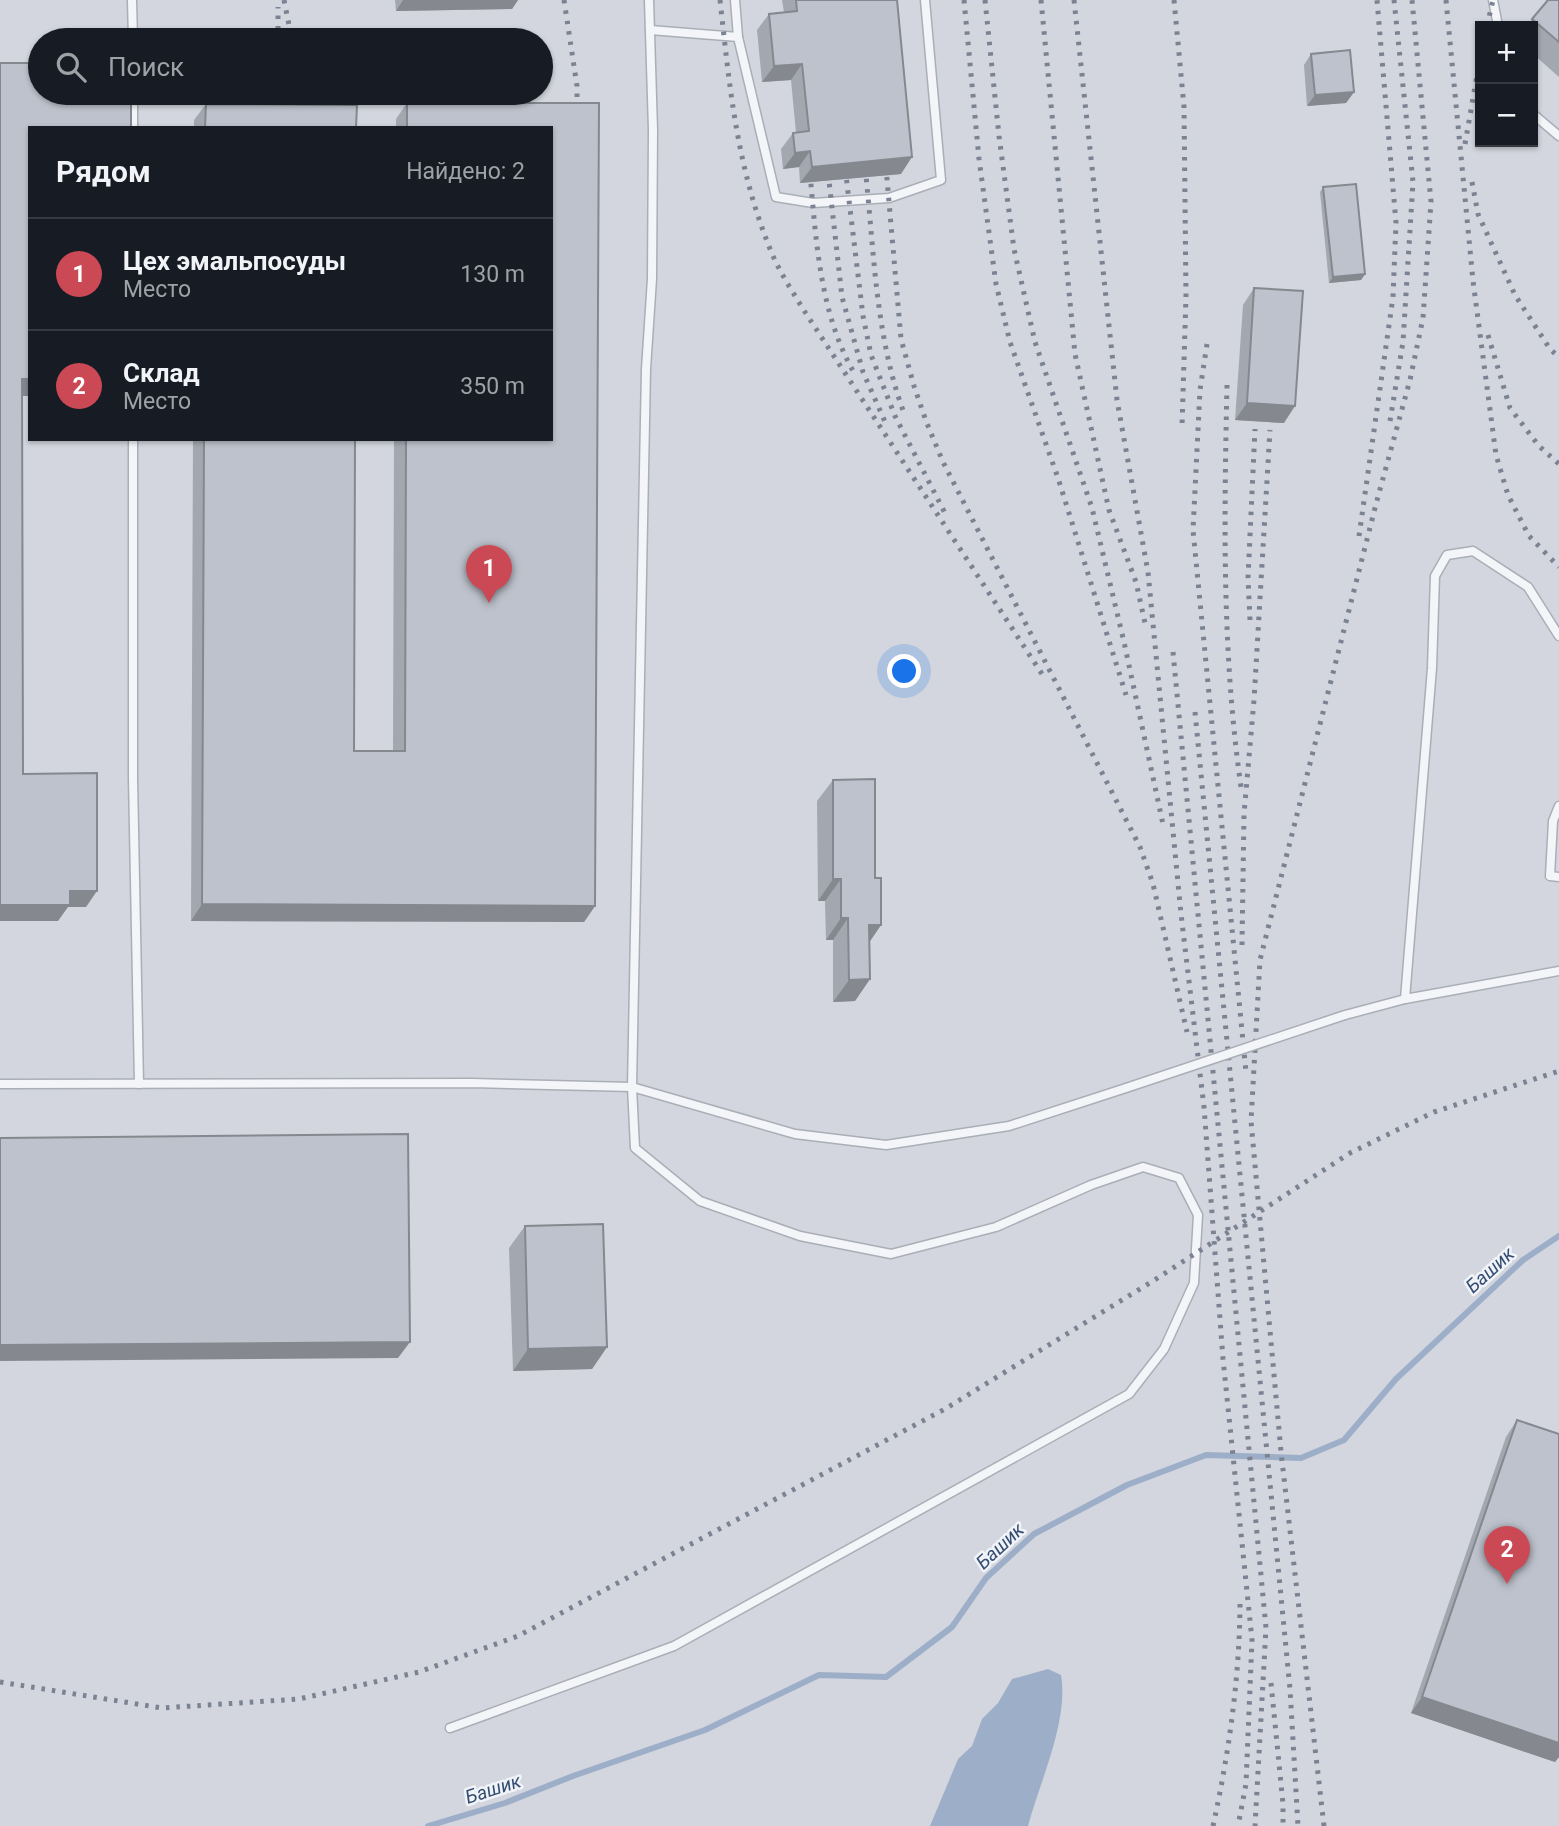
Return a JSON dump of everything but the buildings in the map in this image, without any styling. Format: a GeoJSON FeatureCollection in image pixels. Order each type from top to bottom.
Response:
{"type":"FeatureCollection","features":[{"type":"Feature","properties":{"kind":"lane"},"geometry":{"type":"LineString","coordinates":[[132,0],[133,28]]}},
{"type":"Feature","properties":{"kind":"lane"},"geometry":{"type":"LineString","coordinates":[[450,1728],[674,1646],[1129,1394],[1164,1349],[1194,1283],[1198,1215],[1179,1178],[1143,1167],[1091,1185],[996,1227],[891,1254],[800,1236],[700,1201],[635,1148],[632,1087],[645,383],[652,279],[653,130],[649,0]]}},
{"type":"Feature","properties":{"kind":"lane"},"geometry":{"type":"LineString","coordinates":[[735,0],[738,37],[776,197],[813,203],[889,198],[941,180],[925,0]]}},
{"type":"Feature","properties":{"kind":"lane"},"geometry":{"type":"LineString","coordinates":[[1493,0],[1497,21]]}},
{"type":"Feature","properties":{"kind":"lane"},"geometry":{"type":"LineString","coordinates":[[650,30],[738,37]]}},
{"type":"Feature","properties":{"kind":"lane"},"geometry":{"type":"LineString","coordinates":[[133,105],[133,126]]}},
{"type":"Feature","properties":{"kind":"lane"},"geometry":{"type":"LineString","coordinates":[[1538,118],[1559,136]]}},
{"type":"Feature","properties":{"kind":"lane"},"geometry":{"type":"LineString","coordinates":[[133,441],[133,778],[139,1084]]}},
{"type":"Feature","properties":{"kind":"lane"},"geometry":{"type":"LineString","coordinates":[[1405,999],[1431,681],[1435,576],[1447,555],[1473,551],[1528,587],[1559,636]]}},
{"type":"Feature","properties":{"kind":"lane"},"geometry":{"type":"LineString","coordinates":[[1559,806],[1553,821],[1550,877],[1559,877]]}},
{"type":"Feature","properties":{"kind":"lane"},"geometry":{"type":"LineString","coordinates":[[0,1084],[472,1083],[632,1087],[795,1134],[886,1145],[1009,1126],[1345,1016],[1405,999],[1559,971]]}},
{"type":"Feature","properties":{"kind":"shaded area"},"geometry":{"type":"Polygon","coordinates":[[[0,0],[1559,0],[1559,1826],[0,1826],[0,0]]]}},
{"type":"Feature","properties":{"kind":"water"},"geometry":{"type":"Polygon","coordinates":[[[1048,1669],[1061,1675],[1061,1712],[1052,1751],[1028,1826],[930,1826],[958,1759],[972,1746],[982,1719],[998,1703],[1012,1679],[1048,1669]]]}},
{"type":"Feature","properties":{"kind":"waterway","name":"Башик"},"geometry":{"type":"LineString","coordinates":[[428,1826],[505,1803],[705,1730],[819,1675],[886,1677],[952,1627],[986,1578],[1034,1534],[1127,1485],[1206,1455],[1301,1458],[1344,1440],[1396,1379],[1523,1260],[1559,1236]]}},
{"type":"Feature","properties":{"kind":"railway"},"geometry":{"type":"LineString","coordinates":[[284,0],[290,28]]}},
{"type":"Feature","properties":{"kind":"railway"},"geometry":{"type":"LineString","coordinates":[[564,0],[577,86],[577,114]]}},
{"type":"Feature","properties":{"kind":"railway"},"geometry":{"type":"LineString","coordinates":[[720,0],[743,161],[761,224],[777,263],[805,312],[1042,674]]}},
{"type":"Feature","properties":{"kind":"railway"},"geometry":{"type":"LineString","coordinates":[[964,0],[979,159],[996,284],[1010,342],[1058,478],[1126,695]]}},
{"type":"Feature","properties":{"kind":"railway"},"geometry":{"type":"LineString","coordinates":[[985,0],[1014,249],[1035,342],[1092,508],[1164,829]]}},
{"type":"Feature","properties":{"kind":"railway"},"geometry":{"type":"LineString","coordinates":[[1041,0],[1075,354],[1109,510],[1136,582],[1145,623]]}},
{"type":"Feature","properties":{"kind":"railway"},"geometry":{"type":"LineString","coordinates":[[1074,0],[1117,400],[1148,572],[1181,914],[1204,1107],[1223,1359],[1252,1640],[1246,1784],[1238,1826]]}},
{"type":"Feature","properties":{"kind":"railway"},"geometry":{"type":"LineString","coordinates":[[1174,0],[1184,107],[1186,296],[1182,426]]}},
{"type":"Feature","properties":{"kind":"railway"},"geometry":{"type":"LineString","coordinates":[[1359,536],[1393,297],[1396,223],[1377,0]]}},
{"type":"Feature","properties":{"kind":"railway"},"geometry":{"type":"LineString","coordinates":[[1390,421],[1403,342],[1413,182],[1394,0]]}},
{"type":"Feature","properties":{"kind":"railway"},"geometry":{"type":"LineString","coordinates":[[1324,1826],[1281,1452],[1251,1121],[1260,960],[1410,380],[1423,318],[1431,202],[1412,0]]}},
{"type":"Feature","properties":{"kind":"railway"},"geometry":{"type":"LineString","coordinates":[[1446,0],[1473,281],[1496,455],[1508,495],[1529,536],[1559,567]]}},
{"type":"Feature","properties":{"kind":"railway"},"geometry":{"type":"LineString","coordinates":[[1488,21],[1493,0]]}},
{"type":"Feature","properties":{"kind":"railway"},"geometry":{"type":"LineString","coordinates":[[278,7],[278,28]]}},
{"type":"Feature","properties":{"kind":"railway"},"geometry":{"type":"LineString","coordinates":[[1465,144],[1475,84]]}},
{"type":"Feature","properties":{"kind":"railway"},"geometry":{"type":"LineString","coordinates":[[885,156],[901,339],[926,421],[943,462],[1140,847],[1153,884],[1187,1032]]}},
{"type":"Feature","properties":{"kind":"railway"},"geometry":{"type":"LineString","coordinates":[[864,158],[876,287],[886,351],[904,413]]}},
{"type":"Feature","properties":{"kind":"railway"},"geometry":{"type":"LineString","coordinates":[[844,159],[863,316],[871,355],[895,416],[946,515]]}},
{"type":"Feature","properties":{"kind":"railway"},"geometry":{"type":"LineString","coordinates":[[809,163],[817,245],[826,300],[843,352],[856,376]]}},
{"type":"Feature","properties":{"kind":"railway"},"geometry":{"type":"LineString","coordinates":[[827,163],[842,297],[863,372],[886,424]]}},
{"type":"Feature","properties":{"kind":"railway"},"geometry":{"type":"LineString","coordinates":[[1472,182],[1478,214],[1515,295],[1550,349],[1559,357]]}},
{"type":"Feature","properties":{"kind":"railway"},"geometry":{"type":"LineString","coordinates":[[1488,335],[1510,408],[1539,446],[1559,464]]}},
{"type":"Feature","properties":{"kind":"railway"},"geometry":{"type":"LineString","coordinates":[[1207,344],[1200,390],[1193,530],[1246,1072]]}},
{"type":"Feature","properties":{"kind":"railway"},"geometry":{"type":"LineString","coordinates":[[1227,385],[1227,637],[1241,787]]}},
{"type":"Feature","properties":{"kind":"railway"},"geometry":{"type":"LineString","coordinates":[[1250,620],[1248,578],[1255,429]]}},
{"type":"Feature","properties":{"kind":"railway"},"geometry":{"type":"LineString","coordinates":[[1242,945],[1244,814],[1254,700],[1270,430]]}},
{"type":"Feature","properties":{"kind":"railway"},"geometry":{"type":"LineString","coordinates":[[1173,652],[1266,1628],[1255,1826]]}},
{"type":"Feature","properties":{"kind":"railway"},"geometry":{"type":"LineString","coordinates":[[1195,712],[1290,1689],[1298,1826]]}},
{"type":"Feature","properties":{"kind":"railway"},"geometry":{"type":"LineString","coordinates":[[0,1682],[162,1708],[299,1699],[419,1672],[518,1636],[945,1409],[1153,1281],[1350,1153],[1434,1112],[1559,1071]]}},
{"type":"Feature","properties":{"kind":"railway"},"geometry":{"type":"LineString","coordinates":[[1213,1826],[1232,1714],[1240,1600]]}},
{"type":"Feature","properties":{"kind":"railway"},"geometry":{"type":"LineString","coordinates":[[1271,1683],[1283,1826]]}},
{"type":"Feature","properties":{"kind":"place","name":"Цех эмальпосуды"},"geometry":{"type":"Point","coordinates":[489,603]}},
{"type":"Feature","properties":{"kind":"place","name":"Склад"},"geometry":{"type":"Point","coordinates":[1507,1584]}}]}
